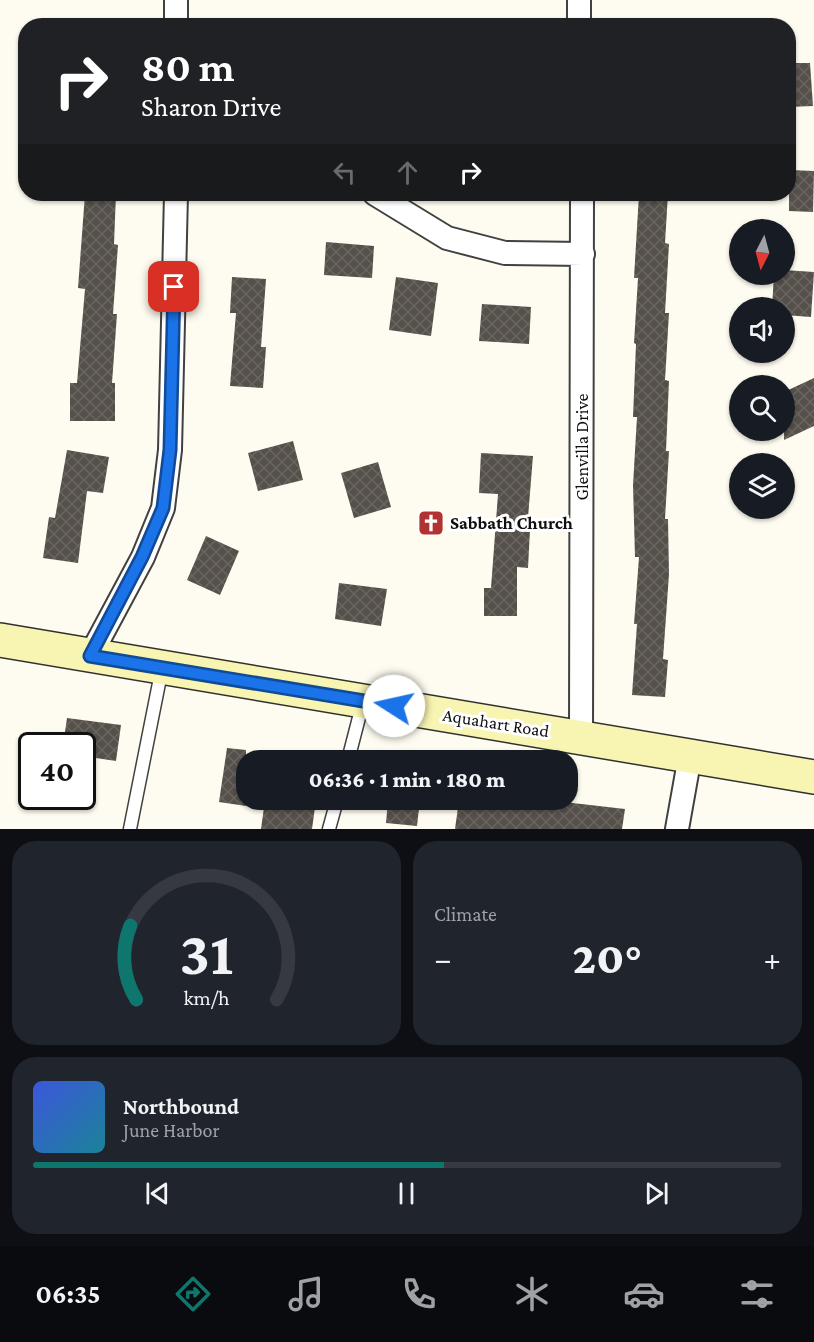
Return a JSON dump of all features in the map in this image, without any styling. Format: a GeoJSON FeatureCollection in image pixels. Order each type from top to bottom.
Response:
{"type":"FeatureCollection","features":[{"type":"Feature","properties":{"kind":"street"},"geometry":{"type":"LineString","coordinates":[[176,0],[176,18]]}},
{"type":"Feature","properties":{"kind":"street"},"geometry":{"type":"LineString","coordinates":[[579,0],[579,18]]}},
{"type":"Feature","properties":{"kind":"street"},"geometry":{"type":"LineString","coordinates":[[90,656],[142,557],[163,508],[170,450],[176,201]]}},
{"type":"Feature","properties":{"kind":"street"},"geometry":{"type":"LineString","coordinates":[[386,201],[447,238],[505,253],[583,254]]}},
{"type":"Feature","properties":{"kind":"street","name":"Glenvilla Drive"},"geometry":{"type":"LineString","coordinates":[[581,737],[582,201]]}},
{"type":"Feature","properties":{"kind":"street","name":"Aquahart Road"},"geometry":{"type":"LineString","coordinates":[[0,640],[814,777]]}},
{"type":"Feature","properties":{"kind":"street"},"geometry":{"type":"LineString","coordinates":[[677,829],[690,756]]}},
{"type":"Feature","properties":{"kind":"lane"},"geometry":{"type":"LineString","coordinates":[[130,829],[162,668]]}},
{"type":"Feature","properties":{"kind":"lane"},"geometry":{"type":"LineString","coordinates":[[351,750],[363,701]]}},
{"type":"Feature","properties":{"kind":"lane"},"geometry":{"type":"LineString","coordinates":[[329,829],[334,810]]}},
{"type":"Feature","properties":{"kind":"building"},"geometry":{"type":"Polygon","coordinates":[[[796,63],[810,63],[813,106],[796,107],[796,63]]]}},
{"type":"Feature","properties":{"kind":"building"},"geometry":{"type":"Polygon","coordinates":[[[796,170],[814,171],[813,212],[789,211],[789,201],[796,201],[796,170]]]}},
{"type":"Feature","properties":{"kind":"building"},"geometry":{"type":"Polygon","coordinates":[[[84,201],[116,201],[114,244],[118,245],[113,314],[117,314],[112,383],[115,383],[115,421],[70,421],[70,383],[77,383],[85,289],[78,288],[84,201]]]}},
{"type":"Feature","properties":{"kind":"building"},"geometry":{"type":"Polygon","coordinates":[[[639,201],[668,201],[665,243],[669,244],[665,313],[669,313],[665,380],[669,381],[666,451],[669,451],[665,519],[668,519],[669,574],[663,659],[668,660],[665,697],[632,695],[639,557],[635,557],[633,485],[637,417],[633,417],[636,344],[634,343],[638,278],[634,278],[639,201]]]}},
{"type":"Feature","properties":{"kind":"building"},"geometry":{"type":"Polygon","coordinates":[[[326,242],[374,246],[372,278],[324,275],[326,242]]]}},
{"type":"Feature","properties":{"kind":"building"},"geometry":{"type":"Polygon","coordinates":[[[795,271],[814,272],[811,317],[795,316],[795,297],[773,297],[773,285],[795,285],[795,271]]]}},
{"type":"Feature","properties":{"kind":"building"},"geometry":{"type":"Polygon","coordinates":[[[232,277],[266,279],[261,347],[266,347],[263,388],[230,386],[236,313],[230,313],[232,277]]]}},
{"type":"Feature","properties":{"kind":"building"},"geometry":{"type":"Polygon","coordinates":[[[396,277],[438,283],[431,336],[389,330],[396,277]]]}},
{"type":"Feature","properties":{"kind":"building"},"geometry":{"type":"Polygon","coordinates":[[[482,304],[531,307],[529,344],[479,341],[482,304]]]}},
{"type":"Feature","properties":{"kind":"building"},"geometry":{"type":"Polygon","coordinates":[[[814,378],[814,426],[795,435],[795,387],[814,378]]]}},
{"type":"Feature","properties":{"kind":"building"},"geometry":{"type":"Polygon","coordinates":[[[293,441],[303,480],[258,491],[248,453],[293,441]]]}},
{"type":"Feature","properties":{"kind":"building"},"geometry":{"type":"Polygon","coordinates":[[[67,450],[109,457],[103,493],[87,491],[78,563],[43,558],[49,517],[55,518],[67,450]]]}},
{"type":"Feature","properties":{"kind":"building"},"geometry":{"type":"Polygon","coordinates":[[[481,453],[533,456],[527,530],[530,530],[528,568],[517,567],[517,616],[484,616],[484,588],[491,588],[498,494],[479,493],[481,453]]]}},
{"type":"Feature","properties":{"kind":"building"},"geometry":{"type":"Polygon","coordinates":[[[378,462],[391,507],[354,518],[341,473],[378,462]]]}},
{"type":"Feature","properties":{"kind":"building"},"geometry":{"type":"Polygon","coordinates":[[[206,536],[239,551],[220,595],[187,580],[206,536]]]}},
{"type":"Feature","properties":{"kind":"building"},"geometry":{"type":"Polygon","coordinates":[[[339,583],[387,589],[381,626],[335,619],[339,583]]]}},
{"type":"Feature","properties":{"kind":"building"},"geometry":{"type":"Polygon","coordinates":[[[67,718],[121,725],[116,761],[96,758],[96,732],[65,732],[67,718]]]}},
{"type":"Feature","properties":{"kind":"building"},"geometry":{"type":"Polygon","coordinates":[[[227,748],[246,750],[236,750],[236,805],[219,802],[227,748]]]}},
{"type":"Feature","properties":{"kind":"building"},"geometry":{"type":"Polygon","coordinates":[[[578,804],[625,809],[622,829],[455,829],[458,810],[578,810],[578,804]]]}},
{"type":"Feature","properties":{"kind":"building"},"geometry":{"type":"Polygon","coordinates":[[[264,810],[315,810],[312,829],[261,829],[264,810]]]}},
{"type":"Feature","properties":{"kind":"building"},"geometry":{"type":"Polygon","coordinates":[[[387,810],[419,810],[417,826],[386,823],[387,810]]]}},
{"type":"Feature","properties":{"kind":"place","name":"Sabbath Church"},"geometry":{"type":"Point","coordinates":[431,523]}},
{"type":"Feature","properties":{"kind":"route"},"geometry":{"type":"LineString","coordinates":[[174,287],[170,450],[163,508],[142,557],[90,656],[394,706]]}}]}
